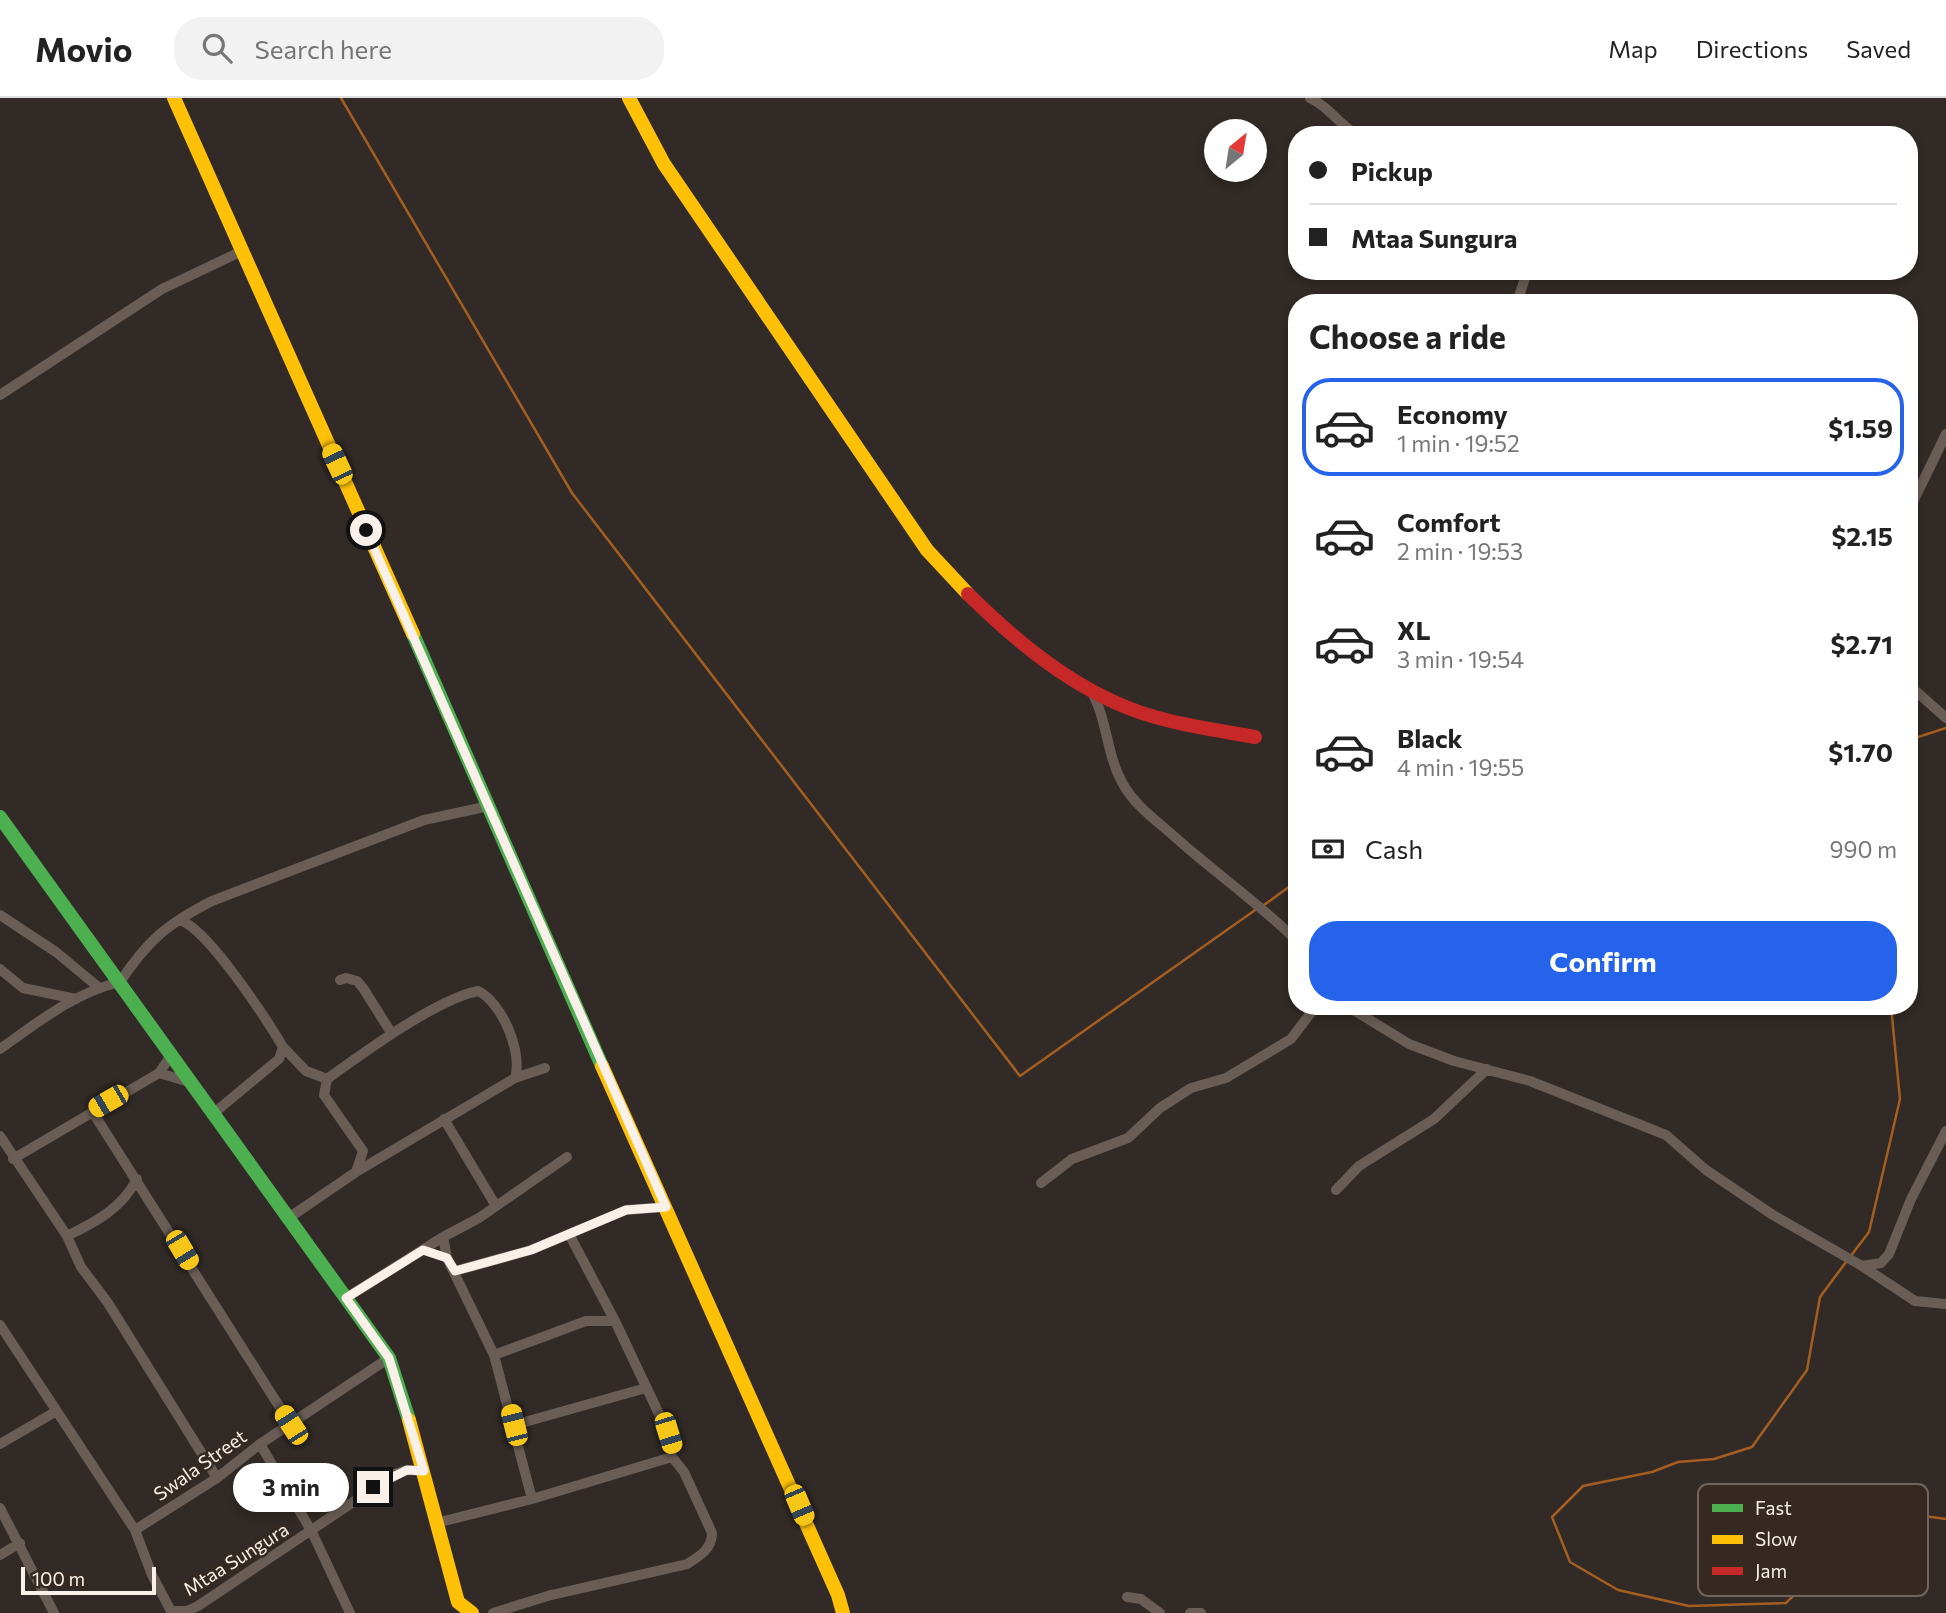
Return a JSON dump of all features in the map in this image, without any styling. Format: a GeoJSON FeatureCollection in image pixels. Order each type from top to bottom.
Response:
{"type":"FeatureCollection","features":[{"type":"Feature","properties":{"kind":"street"},"geometry":{"type":"LineString","coordinates":[[174,98],[834,1585],[844,1613]]}},
{"type":"Feature","properties":{"kind":"street"},"geometry":{"type":"LineString","coordinates":[[629,98],[664,164],[927,550],[961,587],[1031,649],[1123,706],[1158,718],[1255,737]]}},
{"type":"Feature","properties":{"kind":"street"},"geometry":{"type":"LineString","coordinates":[[1310,98],[1326,105],[1342,126]]}},
{"type":"Feature","properties":{"kind":"street"},"geometry":{"type":"LineString","coordinates":[[0,396],[162,289],[242,251]]}},
{"type":"Feature","properties":{"kind":"street"},"geometry":{"type":"LineString","coordinates":[[1918,492],[1946,434]]}},
{"type":"Feature","properties":{"kind":"street"},"geometry":{"type":"LineString","coordinates":[[1089,687],[1103,715],[1114,765],[1123,785],[1136,802],[1161,827],[1288,932]]}},
{"type":"Feature","properties":{"kind":"street"},"geometry":{"type":"LineString","coordinates":[[1918,693],[1946,718]]}},
{"type":"Feature","properties":{"kind":"street"},"geometry":{"type":"LineString","coordinates":[[0,1049],[36,1020],[97,987],[120,982],[144,947],[179,920],[219,898],[424,820],[489,807]]}},
{"type":"Feature","properties":{"kind":"street"},"geometry":{"type":"LineString","coordinates":[[0,817],[389,1358],[424,1471],[458,1602],[472,1613]]}},
{"type":"Feature","properties":{"kind":"street"},"geometry":{"type":"LineString","coordinates":[[0,915],[55,952],[97,987]]}},
{"type":"Feature","properties":{"kind":"street"},"geometry":{"type":"LineString","coordinates":[[179,920],[189,922],[225,963],[284,1047],[324,1095],[363,1152],[356,1172]]}},
{"type":"Feature","properties":{"kind":"street"},"geometry":{"type":"LineString","coordinates":[[97,987],[107,963]]}},
{"type":"Feature","properties":{"kind":"street"},"geometry":{"type":"LineString","coordinates":[[0,970],[23,988],[76,999]]}},
{"type":"Feature","properties":{"kind":"street"},"geometry":{"type":"LineString","coordinates":[[340,981],[346,978],[357,981],[392,1034]]}},
{"type":"Feature","properties":{"kind":"street"},"geometry":{"type":"LineString","coordinates":[[324,1095],[327,1079],[392,1034],[452,1000],[478,990],[492,1002],[517,1047],[515,1078]]}},
{"type":"Feature","properties":{"kind":"street"},"geometry":{"type":"LineString","coordinates":[[1041,1183],[1072,1159],[1128,1138],[1160,1108],[1191,1088],[1226,1078],[1291,1039],[1309,1015]]}},
{"type":"Feature","properties":{"kind":"street"},"geometry":{"type":"LineString","coordinates":[[1361,1015],[1409,1044],[1530,1081],[1666,1135],[1706,1170],[1773,1215],[1862,1266],[1915,1301],[1946,1304]]}},
{"type":"Feature","properties":{"kind":"street"},"geometry":{"type":"LineString","coordinates":[[214,1113],[279,1059],[284,1047]]}},
{"type":"Feature","properties":{"kind":"street"},"geometry":{"type":"LineString","coordinates":[[13,1159],[159,1073],[172,1054]]}},
{"type":"Feature","properties":{"kind":"street"},"geometry":{"type":"LineString","coordinates":[[279,1059],[293,1059]]}},
{"type":"Feature","properties":{"kind":"street"},"geometry":{"type":"LineString","coordinates":[[287,1219],[356,1172],[444,1119],[515,1078],[545,1068]]}},
{"type":"Feature","properties":{"kind":"street"},"geometry":{"type":"LineString","coordinates":[[1336,1190],[1359,1166],[1395,1141],[1428,1124],[1487,1069]]}},
{"type":"Feature","properties":{"kind":"street"},"geometry":{"type":"LineString","coordinates":[[306,1071],[327,1079]]}},
{"type":"Feature","properties":{"kind":"street"},"geometry":{"type":"LineString","coordinates":[[159,1073],[193,1083]]}},
{"type":"Feature","properties":{"kind":"street"},"geometry":{"type":"LineString","coordinates":[[92,1111],[291,1425]]}},
{"type":"Feature","properties":{"kind":"street"},"geometry":{"type":"LineString","coordinates":[[444,1119],[496,1206]]}},
{"type":"Feature","properties":{"kind":"street"},"geometry":{"type":"LineString","coordinates":[[1862,1266],[1881,1263],[1889,1254],[1911,1199],[1946,1131]]}},
{"type":"Feature","properties":{"kind":"street"},"geometry":{"type":"LineString","coordinates":[[0,1136],[67,1236],[81,1267],[108,1303],[217,1478]]}},
{"type":"Feature","properties":{"kind":"street"},"geometry":{"type":"LineString","coordinates":[[346,1298],[496,1206],[567,1157]]}},
{"type":"Feature","properties":{"kind":"street"},"geometry":{"type":"LineString","coordinates":[[67,1236],[93,1223],[128,1197],[137,1180]]}},
{"type":"Feature","properties":{"kind":"street"},"geometry":{"type":"LineString","coordinates":[[455,1271],[531,1250],[626,1210],[666,1207]]}},
{"type":"Feature","properties":{"kind":"street"},"geometry":{"type":"LineString","coordinates":[[493,1613],[551,1595],[688,1564],[704,1553],[712,1542],[712,1533],[684,1472],[671,1457],[668,1433],[615,1321],[569,1234]]}},
{"type":"Feature","properties":{"kind":"street"},"geometry":{"type":"LineString","coordinates":[[443,1237],[447,1258],[494,1355],[532,1499]]}},
{"type":"Feature","properties":{"kind":"street"},"geometry":{"type":"LineString","coordinates":[[423,1250],[447,1258]]}},
{"type":"Feature","properties":{"kind":"street"},"geometry":{"type":"LineString","coordinates":[[494,1355],[586,1321],[615,1321]]}},
{"type":"Feature","properties":{"kind":"street","name":"Mtaa Sungura"},"geometry":{"type":"LineString","coordinates":[[0,1325],[135,1530],[152,1576],[171,1612],[187,1611],[198,1606],[395,1474],[407,1470],[424,1471]]}},
{"type":"Feature","properties":{"kind":"street","name":"Swala Street"},"geometry":{"type":"LineString","coordinates":[[135,1530],[217,1478],[260,1444],[389,1358]]}},
{"type":"Feature","properties":{"kind":"street"},"geometry":{"type":"LineString","coordinates":[[514,1425],[646,1388]]}},
{"type":"Feature","properties":{"kind":"street"},"geometry":{"type":"LineString","coordinates":[[0,1444],[55,1412]]}},
{"type":"Feature","properties":{"kind":"street"},"geometry":{"type":"LineString","coordinates":[[260,1444],[312,1532],[350,1613]]}},
{"type":"Feature","properties":{"kind":"street"},"geometry":{"type":"LineString","coordinates":[[436,1523],[532,1499],[671,1457]]}},
{"type":"Feature","properties":{"kind":"street"},"geometry":{"type":"LineString","coordinates":[[0,1508],[54,1613]]}},
{"type":"Feature","properties":{"kind":"street"},"geometry":{"type":"LineString","coordinates":[[0,1555],[20,1543]]}},
{"type":"Feature","properties":{"kind":"street"},"geometry":{"type":"LineString","coordinates":[[1127,1597],[1141,1599],[1160,1613]]}},
{"type":"Feature","properties":{"kind":"street"},"geometry":{"type":"LineString","coordinates":[[1190,1613],[1201,1613]]}},
{"type":"Feature","properties":{"kind":"waterway"},"geometry":{"type":"LineString","coordinates":[[341,98],[572,493],[1020,1076],[1258,908]]}},
{"type":"Feature","properties":{"kind":"waterway"},"geometry":{"type":"LineString","coordinates":[[1918,737],[1946,728]]}},
{"type":"Feature","properties":{"kind":"waterway"},"geometry":{"type":"LineString","coordinates":[[1264,905],[1288,888]]}},
{"type":"Feature","properties":{"kind":"waterway"},"geometry":{"type":"LineString","coordinates":[[1850,1257],[1869,1232],[1900,1099],[1892,1015]]}},
{"type":"Feature","properties":{"kind":"waterway"},"geometry":{"type":"LineString","coordinates":[[1794,1596],[1786,1603],[1689,1606],[1618,1590],[1570,1562],[1552,1517],[1583,1486],[1652,1472],[1678,1462],[1714,1459],[1752,1447],[1807,1370],[1820,1297],[1846,1262]]}},
{"type":"Feature","properties":{"kind":"waterway"},"geometry":{"type":"LineString","coordinates":[[1928,1517],[1946,1519]]}},
{"type":"Feature","properties":{"kind":"traffic: fast"},"geometry":{"type":"LineString","coordinates":[[413,634],[602,1066]]}},
{"type":"Feature","properties":{"kind":"traffic: fast"},"geometry":{"type":"LineString","coordinates":[[0,817],[389,1358],[409,1420]]}},
{"type":"Feature","properties":{"kind":"traffic: slow"},"geometry":{"type":"LineString","coordinates":[[174,98],[413,634]]}},
{"type":"Feature","properties":{"kind":"traffic: slow"},"geometry":{"type":"LineString","coordinates":[[629,98],[664,164],[927,550],[968,594]]}},
{"type":"Feature","properties":{"kind":"traffic: slow"},"geometry":{"type":"LineString","coordinates":[[602,1066],[838,1595],[843,1613]]}},
{"type":"Feature","properties":{"kind":"traffic: slow"},"geometry":{"type":"LineString","coordinates":[[409,1420],[458,1602],[472,1613]]}},
{"type":"Feature","properties":{"kind":"traffic: jam"},"geometry":{"type":"LineString","coordinates":[[968,594],[1026,646],[1091,691],[1139,712],[1197,727],[1255,737]]}},
{"type":"Feature","properties":{"kind":"route"},"geometry":{"type":"LineString","coordinates":[[366,530],[666,1207],[626,1210],[531,1250],[455,1271],[447,1258],[423,1250],[346,1298],[389,1358],[398,1379],[424,1471],[407,1470],[373,1487]]}}]}
